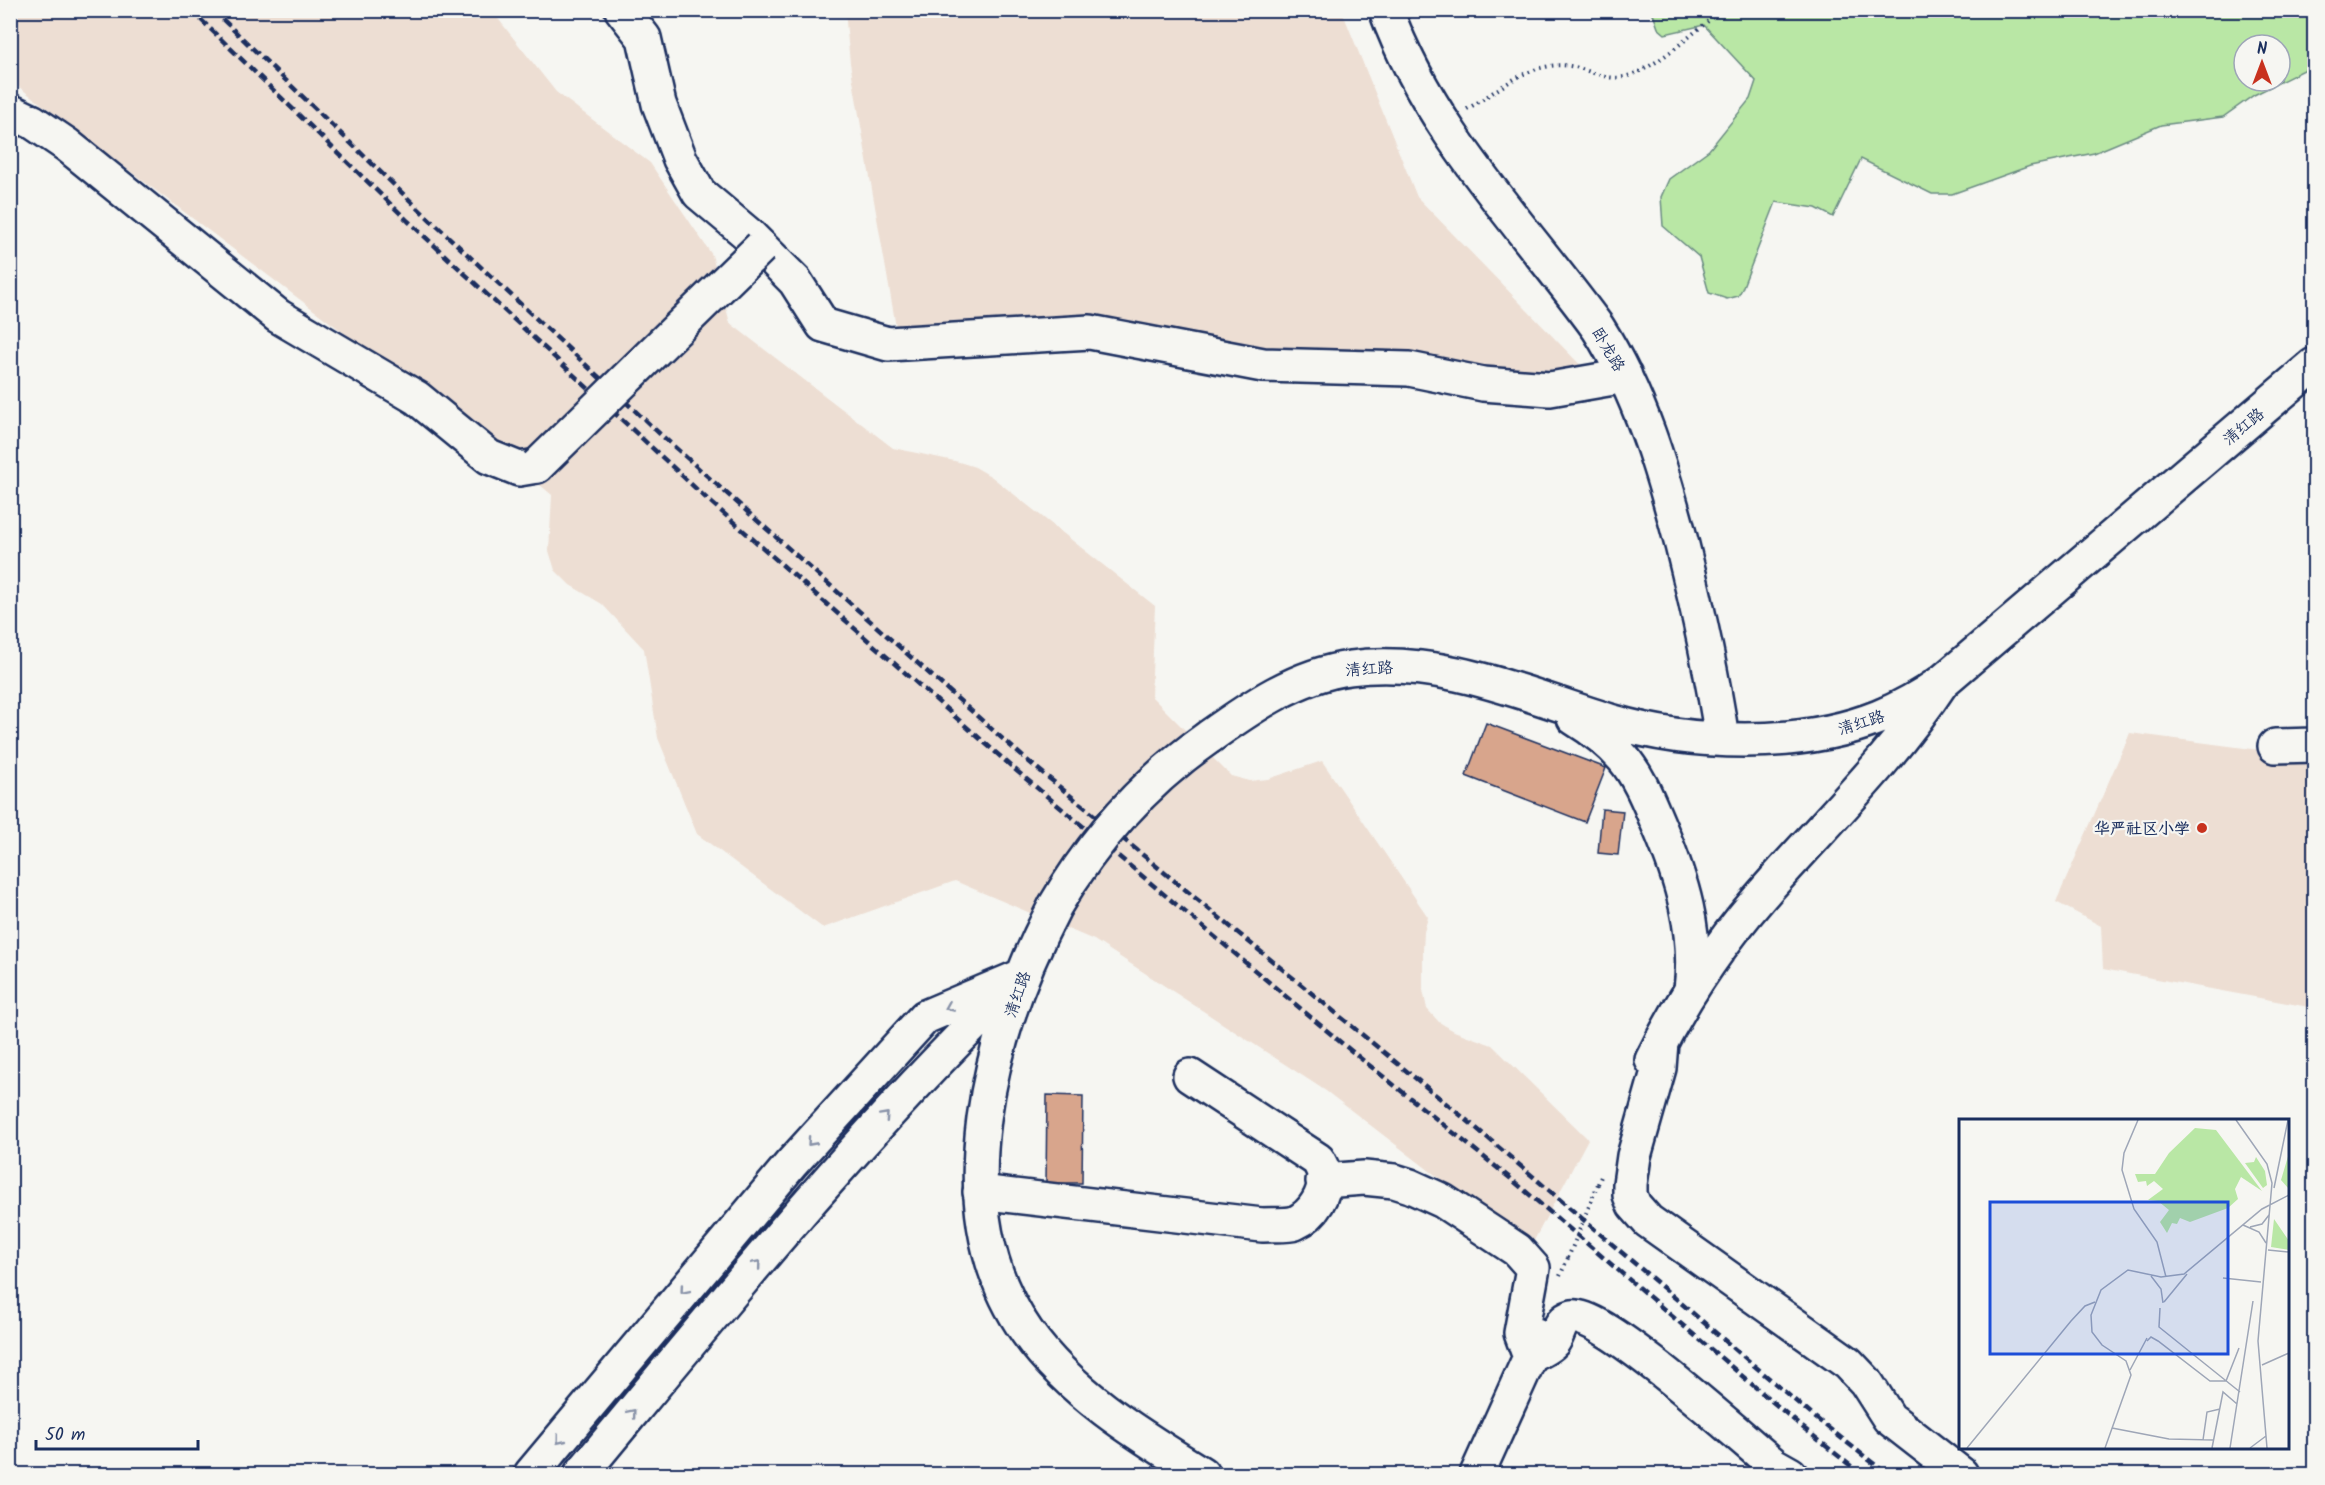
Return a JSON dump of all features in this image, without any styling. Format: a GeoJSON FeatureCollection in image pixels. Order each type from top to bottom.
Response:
{"type":"FeatureCollection","features":[{"type":"Feature","properties":{"kind":"main road"},"geometry":{"type":"LineString","coordinates":[[622,10],[644,38],[659,104],[680,159],[699,193],[761,247],[795,281],[823,326],[888,344],[1090,332],[1263,365],[1409,369],[1483,384],[1550,388],[1625,376]]}},
{"type":"Feature","properties":{"kind":"main road","name":"卧龙路"},"geometry":{"type":"LineString","coordinates":[[1386,10],[1407,63],[1442,121],[1585,310],[1612,351],[1625,376],[1643,418],[1677,525],[1707,651],[1722,738]]}},
{"type":"Feature","properties":{"kind":"main road"},"geometry":{"type":"LineString","coordinates":[[10,111],[33,122],[67,145],[278,316],[417,398],[489,457],[519,469],[537,466],[761,247]]}},
{"type":"Feature","properties":{"kind":"main road","name":"清红路"},"geometry":{"type":"LineString","coordinates":[[1202,1474],[1152,1443],[1090,1398],[1060,1370],[1028,1334],[995,1274],[983,1225],[980,1192],[980,1156],[987,1103],[999,1050],[1022,976],[1055,906],[1083,861],[1114,822],[1168,768],[1235,719],[1291,686],[1323,674],[1349,668],[1400,666],[1434,669],[1530,694],[1644,730],[1675,735],[1722,738],[1798,736],[1852,727],[1898,709],[1942,682],[2314,365]]}},
{"type":"Feature","properties":{"kind":"main road"},"geometry":{"type":"LineString","coordinates":[[1629,1108],[1661,1042],[1691,990],[1747,913],[1886,759],[1920,716],[1942,682]]}},
{"type":"Feature","properties":{"kind":"main road"},"geometry":{"type":"LineString","coordinates":[[1530,694],[1596,732],[1623,758],[1640,784],[1670,851],[1687,904],[1694,948],[1691,990]]}},
{"type":"Feature","properties":{"kind":"main road"},"geometry":{"type":"LineString","coordinates":[[2275,746],[2314,745]]}},
{"type":"Feature","properties":{"kind":"main road"},"geometry":{"type":"LineString","coordinates":[[531,1474],[791,1164],[925,1017],[1022,976]]}},
{"type":"Feature","properties":{"kind":"main road"},"geometry":{"type":"LineString","coordinates":[[582,1474],[878,1124],[953,1043],[1022,976]]}},
{"type":"Feature","properties":{"kind":"main road"},"geometry":{"type":"LineString","coordinates":[[1661,1042],[1659,1068],[1634,1156],[1630,1195],[1634,1205],[1648,1221],[1848,1362],[1866,1382],[1889,1418],[1961,1474]]}},
{"type":"Feature","properties":{"kind":"main road"},"geometry":{"type":"LineString","coordinates":[[980,1192],[1262,1225],[1294,1224],[1310,1214],[1317,1203],[1323,1181],[1324,1173],[1318,1160],[1190,1076]]}},
{"type":"Feature","properties":{"kind":"main road"},"geometry":{"type":"LineString","coordinates":[[1323,1181],[1364,1178],[1394,1181],[1410,1186],[1443,1201],[1517,1250],[1533,1268],[1521,1333],[1533,1346]]}},
{"type":"Feature","properties":{"kind":"main road"},"geometry":{"type":"LineString","coordinates":[[1533,1346],[1553,1342],[1561,1324],[1572,1317],[1584,1318],[1646,1356],[1774,1465],[1790,1474]]}},
{"type":"Feature","properties":{"kind":"main road"},"geometry":{"type":"LineString","coordinates":[[1477,1474],[1533,1346]]}},
{"type":"Feature","properties":{"kind":"path"},"geometry":{"type":"LineString","coordinates":[[1442,121],[1518,77],[1543,68],[1569,66],[1605,77],[1622,77],[1641,71],[1657,62],[1722,10]]}},
{"type":"Feature","properties":{"kind":"path"},"geometry":{"type":"LineString","coordinates":[[1568,1258],[1598,1184]]}},
{"type":"Feature","properties":{"kind":"shaded area"},"geometry":{"type":"Polygon","coordinates":[[[11,11],[492,11],[556,92],[650,163],[712,255],[730,323],[893,448],[959,462],[975,467],[992,477],[1155,606],[1151,696],[1231,776],[1250,781],[1268,779],[1322,761],[1428,917],[1423,951],[1423,990],[1427,1009],[1439,1022],[1454,1031],[1492,1045],[1588,1139],[1530,1248],[1326,1091],[1094,940],[955,881],[823,928],[697,834],[658,738],[644,649],[602,604],[570,585],[555,570],[549,551],[552,495],[496,448],[11,81],[11,11]]]}},
{"type":"Feature","properties":{"kind":"shaded area"},"geometry":{"type":"Polygon","coordinates":[[[845,11],[1342,11],[1417,197],[1592,377],[1521,397],[1105,318],[896,327],[850,63],[845,11]]]}},
{"type":"Feature","properties":{"kind":"shaded area","name":"华严社区小学"},"geometry":{"type":"Polygon","coordinates":[[[2130,733],[2290,754],[2314,754],[2314,1008],[2103,969],[2101,926],[2056,902],[2130,733]]]}},
{"type":"Feature","properties":{"kind":"green space"},"geometry":{"type":"Polygon","coordinates":[[[1652,11],[2314,11],[2314,65],[2292,76],[2292,33],[2232,33],[2232,93],[2258,93],[2223,117],[2161,125],[2094,153],[2030,166],[1952,194],[1932,194],[1861,159],[1833,217],[1816,208],[1776,202],[1742,289],[1738,296],[1727,299],[1709,293],[1699,257],[1663,226],[1661,197],[1669,179],[1709,150],[1750,99],[1756,81],[1704,25],[1665,34],[1658,28],[1652,11]]]}},
{"type":"Feature","properties":{"kind":"building"},"geometry":{"type":"Polygon","coordinates":[[[1486,723],[1606,768],[1585,822],[1466,776],[1486,723]]]}},
{"type":"Feature","properties":{"kind":"building"},"geometry":{"type":"Polygon","coordinates":[[[1602,809],[1623,811],[1618,855],[1598,853],[1602,809]]]}},
{"type":"Feature","properties":{"kind":"building"},"geometry":{"type":"Polygon","coordinates":[[[1047,1095],[1083,1096],[1082,1183],[1046,1183],[1047,1095]]]}},
{"type":"Feature","properties":{"kind":"railway"},"geometry":{"type":"LineString","coordinates":[[191,10],[408,221],[705,497],[1018,772],[1344,1045],[1510,1178],[1801,1426],[1861,1474]]}},
{"type":"Feature","properties":{"kind":"railway"},"geometry":{"type":"LineString","coordinates":[[213,10],[423,213],[660,434],[1022,756],[1475,1127],[1812,1415],[1887,1474]]}},
{"type":"Feature","properties":{"kind":"place","name":"华严社区小学"},"geometry":{"type":"Point","coordinates":[2202,828]}}]}
